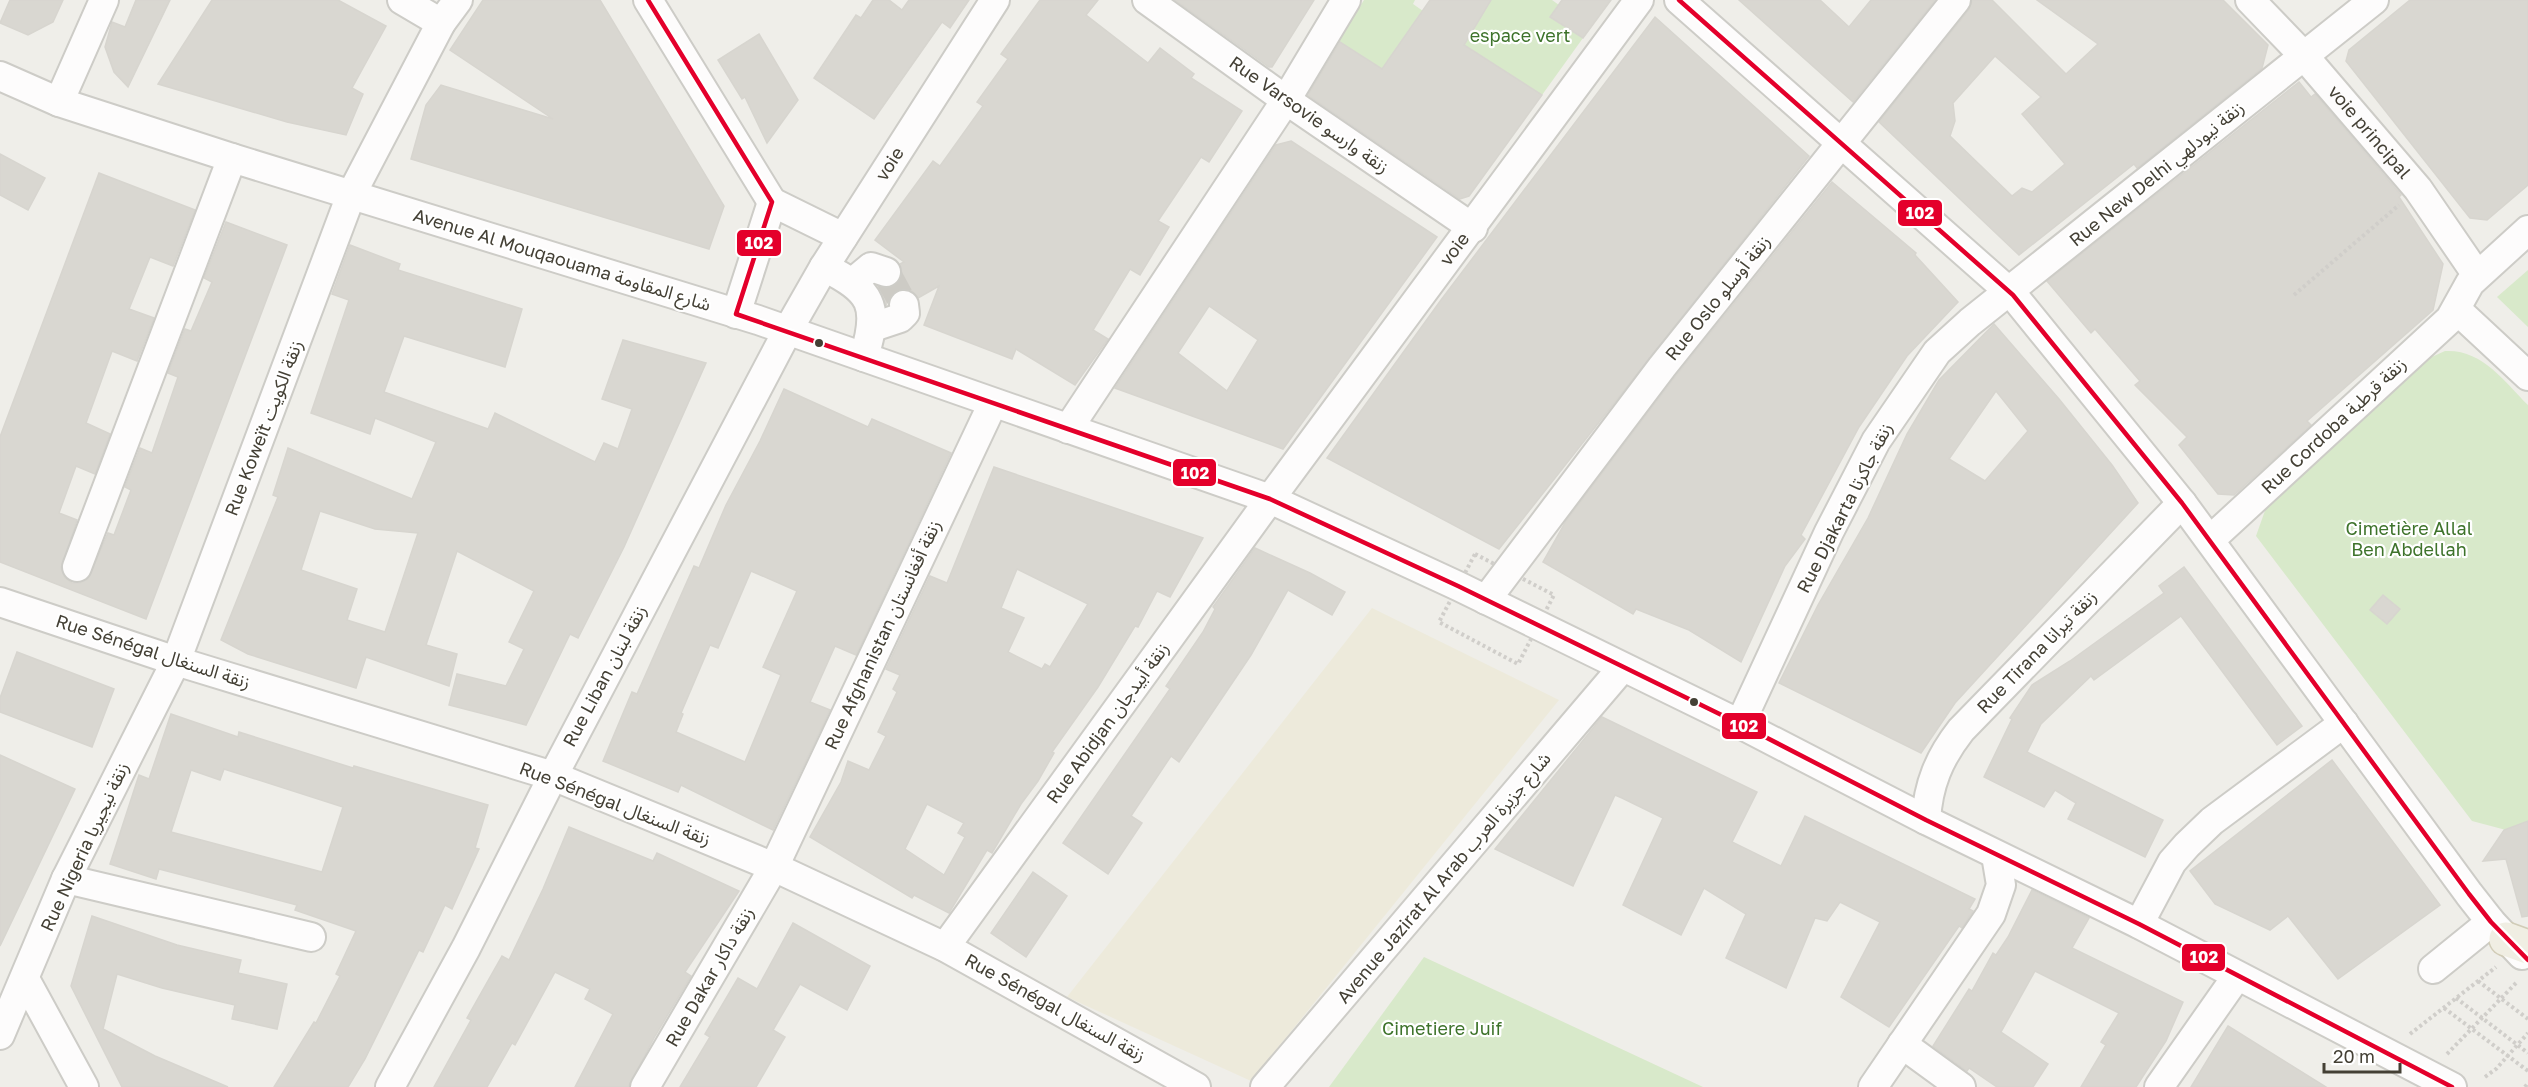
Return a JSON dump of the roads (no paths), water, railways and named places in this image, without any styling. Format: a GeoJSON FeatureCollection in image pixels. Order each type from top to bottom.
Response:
{"type":"FeatureCollection","features":[{"type":"Feature","properties":{"kind":"street"},"geometry":{"type":"LineString","coordinates":[[59,102],[104,0]]}},
{"type":"Feature","properties":{"kind":"street"},"geometry":{"type":"LineString","coordinates":[[402,0],[441,23]]}},
{"type":"Feature","properties":{"kind":"street","name":"Rue Koweït زنقة الكويت"},"geometry":{"type":"LineString","coordinates":[[176,661],[351,195],[441,23],[458,0]]}},
{"type":"Feature","properties":{"kind":"street"},"geometry":{"type":"LineString","coordinates":[[648,0],[772,202],[843,237]]}},
{"type":"Feature","properties":{"kind":"street","name":"voie"},"geometry":{"type":"LineString","coordinates":[[788,330],[824,267],[995,0]]}},
{"type":"Feature","properties":{"kind":"street","name":"Rue Varsovie زنقة وارسو"},"geometry":{"type":"LineString","coordinates":[[1147,0],[1286,100],[1473,228]]}},
{"type":"Feature","properties":{"kind":"street"},"geometry":{"type":"LineString","coordinates":[[1068,429],[1286,100],[1346,0]]}},
{"type":"Feature","properties":{"kind":"street","name":"voie"},"geometry":{"type":"LineString","coordinates":[[1270,499],[1473,228],[1639,0]]}},
{"type":"Feature","properties":{"kind":"street"},"geometry":{"type":"LineString","coordinates":[[1679,0],[2009,291],[2182,503],[2511,953],[2433,969]]}},
{"type":"Feature","properties":{"kind":"street","name":"Rue Oslo زنقة أوسلو"},"geometry":{"type":"LineString","coordinates":[[1486,600],[1662,367],[1956,0]]}},
{"type":"Feature","properties":{"kind":"street","name":"voie principal"},"geometry":{"type":"LineString","coordinates":[[2250,0],[2304,56],[2418,189],[2477,275]]}},
{"type":"Feature","properties":{"kind":"street","name":"Rue New Delhi زنقة نيودلهي"},"geometry":{"type":"LineString","coordinates":[[2009,291],[2374,0]]}},
{"type":"Feature","properties":{"kind":"street","name":"Avenue Al Mouqaouama شارع المقاومة"},"geometry":{"type":"LineString","coordinates":[[0,76],[59,102],[232,158],[788,330],[993,404],[1270,499],[1486,600],[1740,724],[1926,820],[2139,924],[2452,1087]]}},
{"type":"Feature","properties":{"kind":"street"},"geometry":{"type":"LineString","coordinates":[[77,567],[232,158]]}},
{"type":"Feature","properties":{"kind":"street"},"geometry":{"type":"LineString","coordinates":[[736,314],[772,202]]}},
{"type":"Feature","properties":{"kind":"street","name":"Rue Cordoba زنقة قرطبة"},"geometry":{"type":"LineString","coordinates":[[2210,540],[2457,310],[2464,291],[2477,275],[2528,231]]}},
{"type":"Feature","properties":{"kind":"street"},"geometry":{"type":"LineString","coordinates":[[824,267],[853,282],[870,307],[873,327],[864,357]]}},
{"type":"Feature","properties":{"kind":"street"},"geometry":{"type":"LineString","coordinates":[[853,282],[871,267],[886,272]]}},
{"type":"Feature","properties":{"kind":"street","name":"Rue Djakarta زنقة جاكرتا"},"geometry":{"type":"LineString","coordinates":[[1740,724],[1829,532],[1876,441],[1937,352],[2009,291]]}},
{"type":"Feature","properties":{"kind":"street"},"geometry":{"type":"LineString","coordinates":[[873,327],[900,318],[905,313],[904,306]]}},
{"type":"Feature","properties":{"kind":"street"},"geometry":{"type":"LineString","coordinates":[[2457,310],[2528,376]]}},
{"type":"Feature","properties":{"kind":"street","name":"Rue Liban زنقة لبنان"},"geometry":{"type":"LineString","coordinates":[[390,1087],[466,948],[553,776],[788,330]]}},
{"type":"Feature","properties":{"kind":"street","name":"Rue Afghanistan زنقة أفغانستان"},"geometry":{"type":"LineString","coordinates":[[774,867],[993,404]]}},
{"type":"Feature","properties":{"kind":"street","name":"Rue Abidjan زنقة أبيدجان"},"geometry":{"type":"LineString","coordinates":[[945,947],[1270,499]]}},
{"type":"Feature","properties":{"kind":"street","name":"Rue Tirana زنقة تيرانا"},"geometry":{"type":"LineString","coordinates":[[1926,820],[1927,801],[1935,772],[1948,746],[2182,503]]}},
{"type":"Feature","properties":{"kind":"street","name":"Rue Sénégal زنقة السنغال"},"geometry":{"type":"LineString","coordinates":[[0,602],[176,661],[553,776],[774,867],[945,947],[1196,1087]]}},
{"type":"Feature","properties":{"kind":"street","name":"Rue Nigeria زنقة نيجيريا"},"geometry":{"type":"LineString","coordinates":[[0,1035],[66,879],[176,661]]}},
{"type":"Feature","properties":{"kind":"street","name":"Avenue Jazirat Al Arab شارع جزيرة العرب"},"geometry":{"type":"LineString","coordinates":[[1265,1087],[1622,668]]}},
{"type":"Feature","properties":{"kind":"street"},"geometry":{"type":"LineString","coordinates":[[2139,924],[2172,862],[2187,845],[2212,821],[2344,723]]}},
{"type":"Feature","properties":{"kind":"street"},"geometry":{"type":"LineString","coordinates":[[1873,1087],[1998,900],[2001,877],[1996,855]]}},
{"type":"Feature","properties":{"kind":"street","name":"Rue Dakar زنقة داكار"},"geometry":{"type":"LineString","coordinates":[[645,1087],[774,867]]}},
{"type":"Feature","properties":{"kind":"street"},"geometry":{"type":"LineString","coordinates":[[66,879],[311,937]]}},
{"type":"Feature","properties":{"kind":"street"},"geometry":{"type":"LineString","coordinates":[[2159,1087],[2237,976]]}},
{"type":"Feature","properties":{"kind":"street"},"geometry":{"type":"LineString","coordinates":[[25,979],[84,1087]]}},
{"type":"Feature","properties":{"kind":"street"},"geometry":{"type":"LineString","coordinates":[[1902,1044],[1961,1087]]}},
{"type":"Feature","properties":{"kind":"tunnel"},"geometry":{"type":"LineString","coordinates":[[886,272],[904,305]]}},
{"type":"Feature","properties":{"kind":"park label","name":"espace vert"},"geometry":{"type":"Point","coordinates":[1520,36]}},
{"type":"Feature","properties":{"kind":"park label","name":"Cimetière Allal Ben Abdellah"},"geometry":{"type":"Point","coordinates":[2409,539]}},
{"type":"Feature","properties":{"kind":"park label","name":"Cimetiere Juif"},"geometry":{"type":"Point","coordinates":[1442,1029]}}]}
